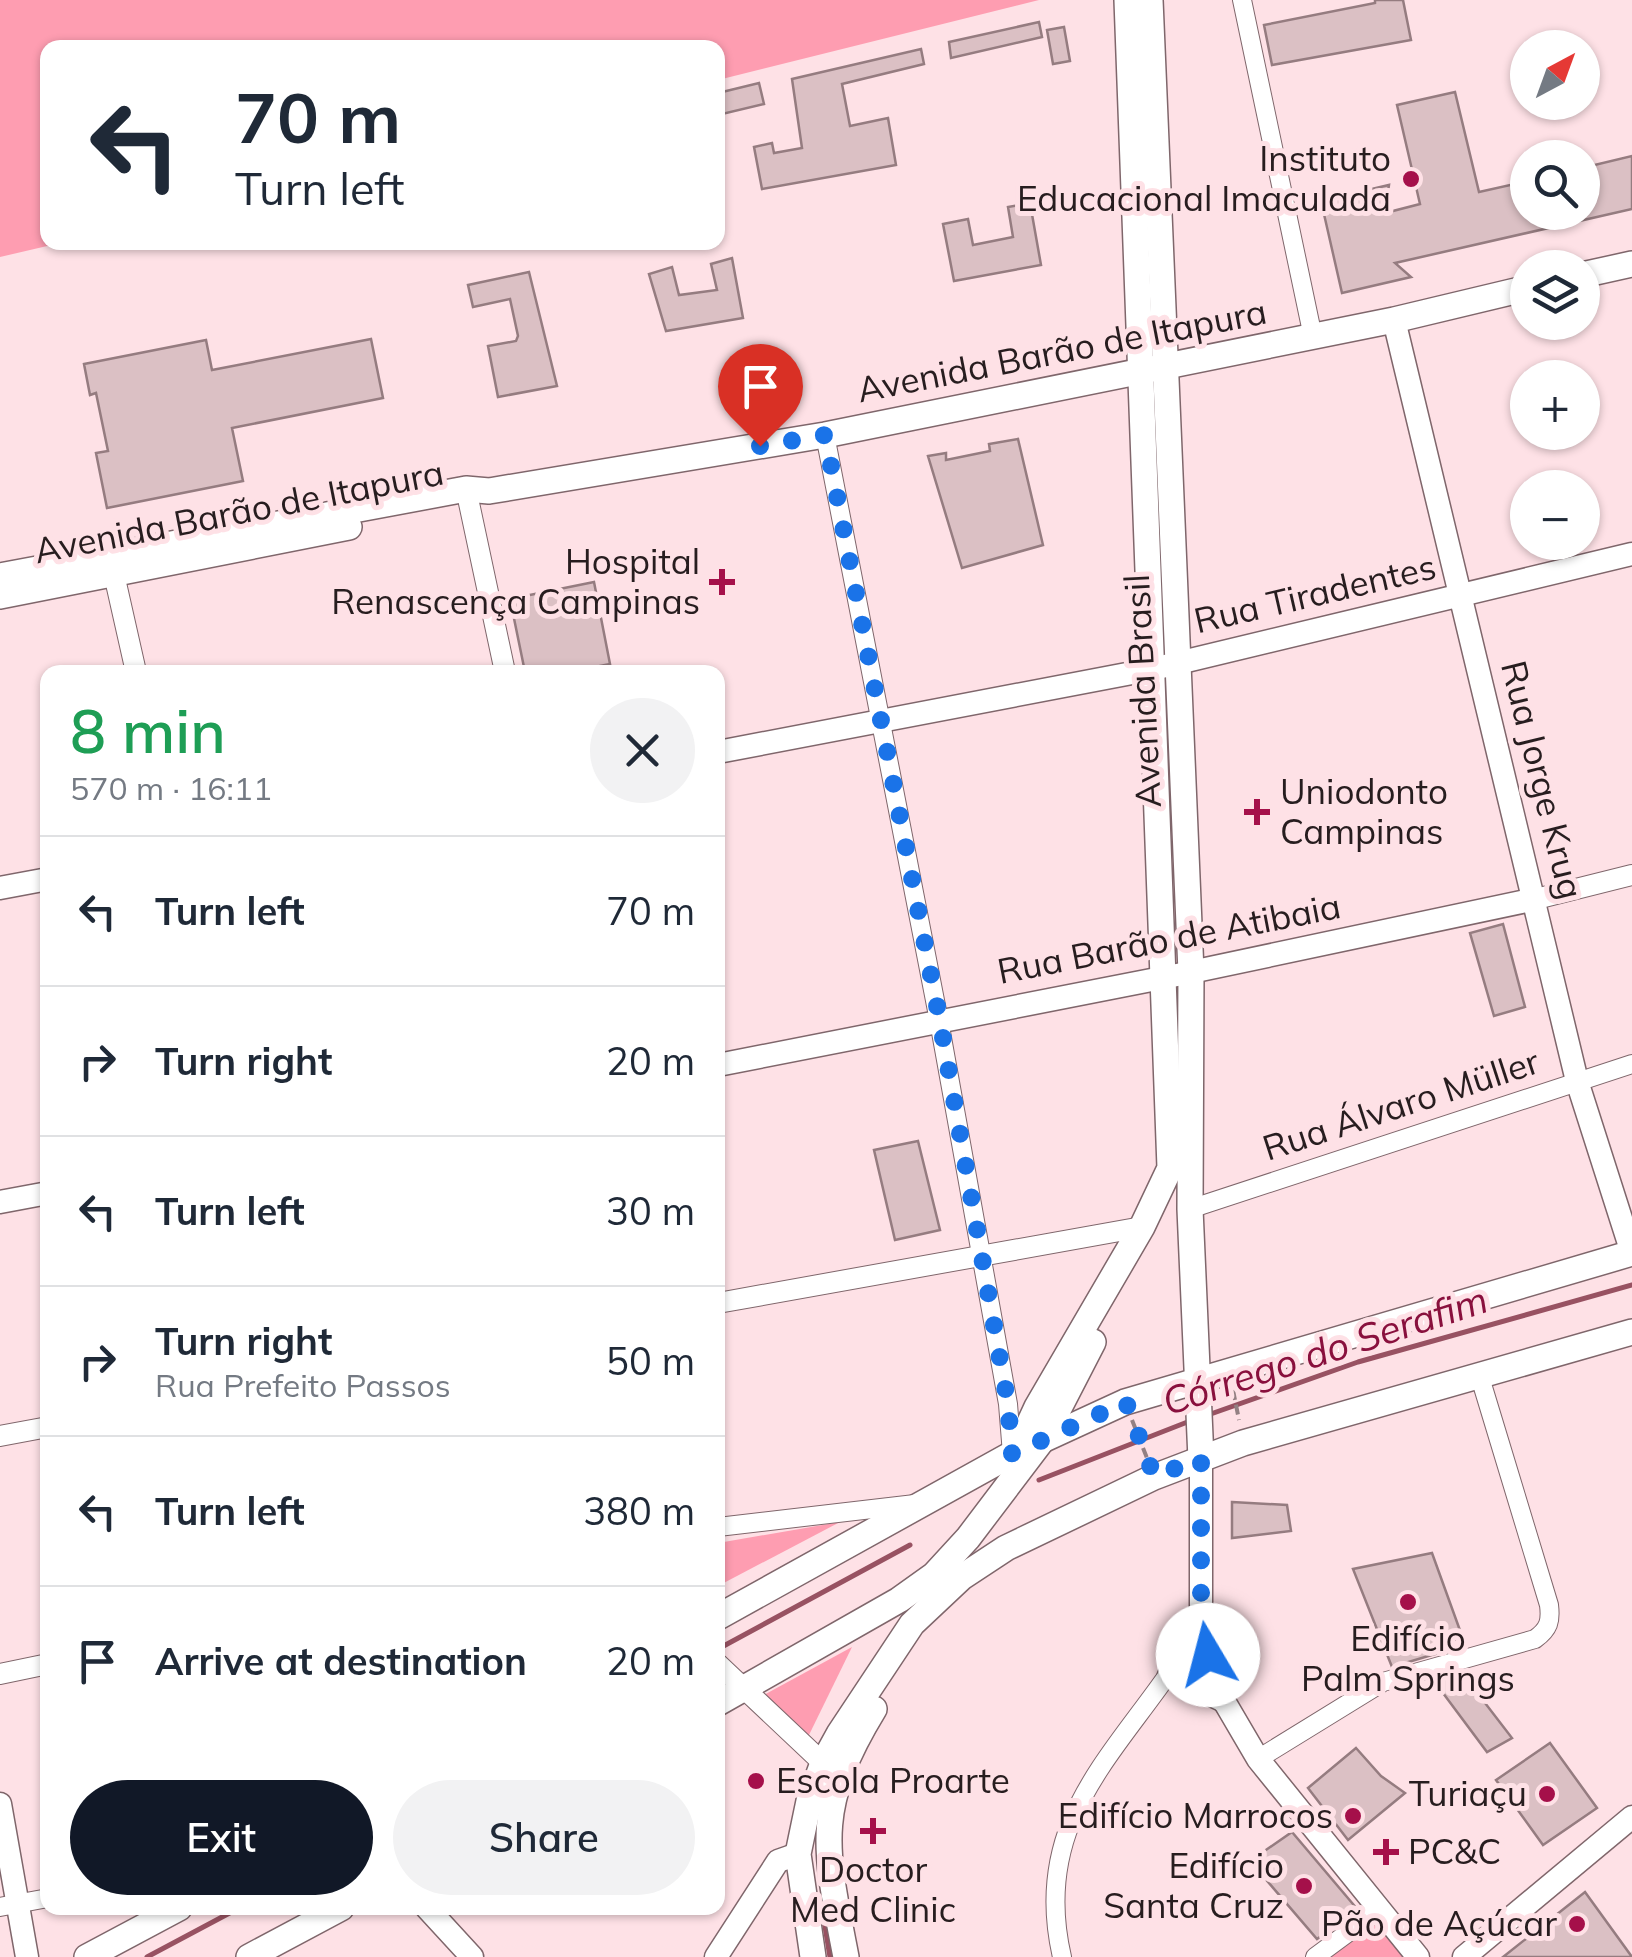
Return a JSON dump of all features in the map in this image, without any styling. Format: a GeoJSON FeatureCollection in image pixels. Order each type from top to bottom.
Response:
{"type":"FeatureCollection","features":[{"type":"Feature","properties":{"kind":"main road","name":"Avenida Brasil"},"geometry":{"type":"LineString","coordinates":[[1127,0],[1152,367],[1165,666],[1191,972],[1190,1209],[1201,1452]]}},
{"type":"Feature","properties":{"kind":"main road","name":"Avenida Brasil"},"geometry":{"type":"LineString","coordinates":[[1150,0],[1152,367]]}},
{"type":"Feature","properties":{"kind":"main road"},"geometry":{"type":"LineString","coordinates":[[1600,272],[1632,264]]}},
{"type":"Feature","properties":{"kind":"main road","name":"Avenida Barão de Itapura"},"geometry":{"type":"LineString","coordinates":[[0,576],[111,564],[474,494],[825,435],[1394,320],[1510,292]]}},
{"type":"Feature","properties":{"kind":"main road","name":"Rua Jorge Krug"},"geometry":{"type":"LineString","coordinates":[[1394,320],[1577,1080],[1632,1253]]}},
{"type":"Feature","properties":{"kind":"main road","name":"Rua Tiradentes"},"geometry":{"type":"LineString","coordinates":[[725,751],[1165,666],[1632,554]]}},
{"type":"Feature","properties":{"kind":"main road","name":"Avenida Barão de Itapura"},"geometry":{"type":"LineString","coordinates":[[0,596],[111,564]]}},
{"type":"Feature","properties":{"kind":"main road","name":"Avenida Brasil"},"geometry":{"type":"LineString","coordinates":[[1014,1453],[1142,1226],[1170,1168],[1165,978],[1165,666]]}},
{"type":"Feature","properties":{"kind":"main road"},"geometry":{"type":"LineString","coordinates":[[0,888],[40,880]]}},
{"type":"Feature","properties":{"kind":"main road","name":"Rua Barão de Atibaia"},"geometry":{"type":"LineString","coordinates":[[725,1064],[1165,978],[1536,899]]}},
{"type":"Feature","properties":{"kind":"main road"},"geometry":{"type":"LineString","coordinates":[[730,1675],[908,1594],[934,1575],[968,1538],[1043,1439],[1162,1219],[1169,1198],[1170,1168]]}},
{"type":"Feature","properties":{"kind":"main road"},"geometry":{"type":"LineString","coordinates":[[0,1202],[40,1194]]}},
{"type":"Feature","properties":{"kind":"main road"},"geometry":{"type":"LineString","coordinates":[[725,1614],[1014,1453],[1126,1402],[1199,1386],[1230,1371],[1632,1253]]}},
{"type":"Feature","properties":{"kind":"main road"},"geometry":{"type":"LineString","coordinates":[[813,1957],[798,1857],[808,1802],[838,1734],[912,1624],[944,1590],[998,1553],[1201,1452],[1632,1332]]}},
{"type":"Feature","properties":{"kind":"main road"},"geometry":{"type":"LineString","coordinates":[[1201,1452],[1201,1622],[1224,1701],[1258,1759],[1418,1957]]}},
{"type":"Feature","properties":{"kind":"main road"},"geometry":{"type":"LineString","coordinates":[[846,1957],[828,1868],[827,1844],[838,1780],[858,1734],[916,1640],[946,1602],[998,1553]]}},
{"type":"Feature","properties":{"kind":"main road"},"geometry":{"type":"LineString","coordinates":[[1168,1676],[1224,1701]]}},
{"type":"Feature","properties":{"kind":"main road"},"geometry":{"type":"LineString","coordinates":[[0,1804],[9,1905],[28,1957]]}},
{"type":"Feature","properties":{"kind":"main road"},"geometry":{"type":"LineString","coordinates":[[1464,1957],[1632,1817]]}},
{"type":"Feature","properties":{"kind":"main road"},"geometry":{"type":"LineString","coordinates":[[716,1957],[778,1860],[798,1857]]}},
{"type":"Feature","properties":{"kind":"main road"},"geometry":{"type":"LineString","coordinates":[[87,1957],[166,1915]]}},
{"type":"Feature","properties":{"kind":"main road"},"geometry":{"type":"LineString","coordinates":[[249,1957],[328,1915]]}},
{"type":"Feature","properties":{"kind":"main road"},"geometry":{"type":"LineString","coordinates":[[433,1915],[472,1957]]}},
{"type":"Feature","properties":{"kind":"street"},"geometry":{"type":"LineString","coordinates":[[1242,0],[1312,337]]}},
{"type":"Feature","properties":{"kind":"street"},"geometry":{"type":"LineString","coordinates":[[825,435],[940,1021],[1014,1453]]}},
{"type":"Feature","properties":{"kind":"street"},"geometry":{"type":"LineString","coordinates":[[474,494],[505,665]]}},
{"type":"Feature","properties":{"kind":"street"},"geometry":{"type":"LineString","coordinates":[[111,564],[134,665]]}},
{"type":"Feature","properties":{"kind":"street","name":"Rua Barão de Atibaia"},"geometry":{"type":"LineString","coordinates":[[1536,899],[1632,874]]}},
{"type":"Feature","properties":{"kind":"street","name":"Rua Álvaro Müller"},"geometry":{"type":"LineString","coordinates":[[1190,1209],[1632,1064]]}},
{"type":"Feature","properties":{"kind":"street"},"geometry":{"type":"LineString","coordinates":[[725,1301],[1142,1226]]}},
{"type":"Feature","properties":{"kind":"street"},"geometry":{"type":"LineString","coordinates":[[1258,1759],[1384,1682],[1545,1632],[1551,1621],[1549,1604],[1478,1374]]}},
{"type":"Feature","properties":{"kind":"street"},"geometry":{"type":"LineString","coordinates":[[0,1436],[40,1429]]}},
{"type":"Feature","properties":{"kind":"street"},"geometry":{"type":"LineString","coordinates":[[725,1526],[921,1503]]}},
{"type":"Feature","properties":{"kind":"street"},"geometry":{"type":"LineString","coordinates":[[1062,1957],[1054,1922],[1055,1886],[1069,1822],[1082,1794],[1168,1676],[1201,1622]]}},
{"type":"Feature","properties":{"kind":"street"},"geometry":{"type":"LineString","coordinates":[[0,1674],[40,1666]]}},
{"type":"Feature","properties":{"kind":"street"},"geometry":{"type":"LineString","coordinates":[[730,1675],[824,1763]]}},
{"type":"Feature","properties":{"kind":"street"},"geometry":{"type":"LineString","coordinates":[[9,1905],[40,1899]]}},
{"type":"Feature","properties":{"kind":"street"},"geometry":{"type":"LineString","coordinates":[[1315,1957],[1380,1910]]}},
{"type":"Feature","properties":{"kind":"path"},"geometry":{"type":"LineString","coordinates":[[1230,1371],[1243,1443]]}},
{"type":"Feature","properties":{"kind":"path"},"geometry":{"type":"LineString","coordinates":[[1126,1402],[1154,1476]]}},
{"type":"Feature","properties":{"kind":"shaded area"},"geometry":{"type":"Polygon","coordinates":[[[0,0],[1039,0],[725,78],[725,40],[40,40],[40,248],[0,257],[0,0]]]}},
{"type":"Feature","properties":{"kind":"shaded area"},"geometry":{"type":"Polygon","coordinates":[[[840,1522],[725,1582],[725,1542],[840,1522]]]}},
{"type":"Feature","properties":{"kind":"shaded area"},"geometry":{"type":"Polygon","coordinates":[[[852,1647],[808,1737],[762,1696],[852,1647]]]}},
{"type":"Feature","properties":{"kind":"shaded area"},"geometry":{"type":"Polygon","coordinates":[[[1379,1909],[1417,1957],[1312,1957],[1379,1909]]]}},
{"type":"Feature","properties":{"kind":"building"},"geometry":{"type":"Polygon","coordinates":[[[1375,0],[1403,0],[1411,40],[1272,65],[1264,25],[1375,0]]]}},
{"type":"Feature","properties":{"kind":"building"},"geometry":{"type":"Polygon","coordinates":[[[1039,22],[1042,37],[951,58],[949,42],[1039,22]]]}},
{"type":"Feature","properties":{"kind":"building"},"geometry":{"type":"Polygon","coordinates":[[[1064,27],[1070,61],[1053,64],[1047,30],[1064,27]]]}},
{"type":"Feature","properties":{"kind":"building"},"geometry":{"type":"Polygon","coordinates":[[[921,49],[924,64],[842,84],[850,126],[888,118],[896,165],[762,189],[754,147],[772,143],[774,153],[802,148],[792,79],[921,49]]]}},
{"type":"Feature","properties":{"kind":"building"},"geometry":{"type":"Polygon","coordinates":[[[759,83],[764,104],[725,113],[725,91],[759,83]]]}},
{"type":"Feature","properties":{"kind":"building"},"geometry":{"type":"Polygon","coordinates":[[[1455,92],[1479,192],[1510,185],[1510,230],[1540,230],[1395,263],[1411,277],[1342,293],[1321,201],[1389,185],[1385,213],[1420,204],[1397,105],[1455,92]]]}},
{"type":"Feature","properties":{"kind":"building"},"geometry":{"type":"Polygon","coordinates":[[[1632,156],[1632,209],[1600,216],[1600,164],[1632,156]]]}},
{"type":"Feature","properties":{"kind":"building"},"geometry":{"type":"Polygon","coordinates":[[[1030,203],[1041,265],[954,281],[943,224],[968,219],[973,245],[1013,237],[1008,207],[1030,203]]]}},
{"type":"Feature","properties":{"kind":"building"},"geometry":{"type":"Polygon","coordinates":[[[732,258],[743,318],[666,331],[649,274],[672,267],[679,295],[717,290],[711,264],[732,258]]]}},
{"type":"Feature","properties":{"kind":"building"},"geometry":{"type":"Polygon","coordinates":[[[529,272],[557,386],[498,397],[488,346],[516,341],[510,299],[473,307],[468,285],[529,272]]]}},
{"type":"Feature","properties":{"kind":"building"},"geometry":{"type":"Polygon","coordinates":[[[371,339],[383,398],[232,428],[243,481],[107,508],[96,453],[108,451],[96,393],[90,395],[84,364],[206,340],[212,370],[371,339]]]}},
{"type":"Feature","properties":{"kind":"building"},"geometry":{"type":"Polygon","coordinates":[[[1018,439],[1043,545],[962,568],[928,456],[946,453],[946,460],[990,451],[989,444],[1018,439]]]}},
{"type":"Feature","properties":{"kind":"building"},"geometry":{"type":"Polygon","coordinates":[[[594,582],[610,664],[524,665],[510,599],[594,582]]]}},
{"type":"Feature","properties":{"kind":"building"},"geometry":{"type":"Polygon","coordinates":[[[1503,924],[1525,1007],[1494,1016],[1470,933],[1503,924]]]}},
{"type":"Feature","properties":{"kind":"building"},"geometry":{"type":"Polygon","coordinates":[[[918,1141],[940,1230],[895,1240],[874,1150],[918,1141]]]}},
{"type":"Feature","properties":{"kind":"building"},"geometry":{"type":"Polygon","coordinates":[[[1232,1502],[1287,1505],[1291,1531],[1232,1538],[1232,1502]]]}},
{"type":"Feature","properties":{"kind":"building","name":"Edifício Palm Springs"},"geometry":{"type":"Polygon","coordinates":[[[1432,1553],[1462,1636],[1442,1647],[1445,1651],[1392,1667],[1353,1569],[1432,1553]]]}},
{"type":"Feature","properties":{"kind":"building"},"geometry":{"type":"Polygon","coordinates":[[[1462,1673],[1512,1738],[1487,1752],[1434,1681],[1462,1673]]]}},
{"type":"Feature","properties":{"kind":"building","name":"Turiaçu"},"geometry":{"type":"Polygon","coordinates":[[[1550,1743],[1597,1808],[1543,1845],[1496,1780],[1550,1743]]]}},
{"type":"Feature","properties":{"kind":"building","name":"Edifício Marrocos"},"geometry":{"type":"Polygon","coordinates":[[[1356,1748],[1381,1776],[1405,1793],[1348,1840],[1308,1788],[1356,1748]]]}},
{"type":"Feature","properties":{"kind":"building","name":"Edifício Santa Cruz"},"geometry":{"type":"Polygon","coordinates":[[[1292,1832],[1358,1910],[1317,1939],[1250,1861],[1292,1832]]]}},
{"type":"Feature","properties":{"kind":"building","name":"Pão de Açúcar"},"geometry":{"type":"Polygon","coordinates":[[[1585,1892],[1632,1957],[1503,1957],[1585,1892]]]}},
{"type":"Feature","properties":{"kind":"waterway","name":"Córrego do Serafim"},"geometry":{"type":"LineString","coordinates":[[1205,1416],[1358,1362],[1632,1285]]}},
{"type":"Feature","properties":{"kind":"waterway","name":"Córrego do Serafim"},"geometry":{"type":"LineString","coordinates":[[1039,1480],[1190,1421]]}},
{"type":"Feature","properties":{"kind":"waterway","name":"Córrego do Serafim"},"geometry":{"type":"LineString","coordinates":[[725,1645],[910,1545]]}},
{"type":"Feature","properties":{"kind":"waterway"},"geometry":{"type":"LineString","coordinates":[[823,1914],[830,1957]]}},
{"type":"Feature","properties":{"kind":"waterway","name":"Córrego do Serafim"},"geometry":{"type":"LineString","coordinates":[[147,1957],[226,1915]]}},
{"type":"Feature","properties":{"kind":"place","name":"Instituto Educacional Imaculada"},"geometry":{"type":"Point","coordinates":[1411,179]}},
{"type":"Feature","properties":{"kind":"place","name":"Hospital Renascença Campinas"},"geometry":{"type":"Point","coordinates":[722,582]}},
{"type":"Feature","properties":{"kind":"place","name":"Uniodonto Campinas"},"geometry":{"type":"Point","coordinates":[1257,812]}},
{"type":"Feature","properties":{"kind":"place","name":"Edifício Palm Springs"},"geometry":{"type":"Point","coordinates":[1408,1602]}},
{"type":"Feature","properties":{"kind":"place","name":"Escola Proarte"},"geometry":{"type":"Point","coordinates":[756,1781]}},
{"type":"Feature","properties":{"kind":"place","name":"Turiaçu"},"geometry":{"type":"Point","coordinates":[1547,1794]}},
{"type":"Feature","properties":{"kind":"place","name":"Edifício Marrocos"},"geometry":{"type":"Point","coordinates":[1353,1816]}},
{"type":"Feature","properties":{"kind":"place","name":"Doctor Med Clinic"},"geometry":{"type":"Point","coordinates":[873,1831]}},
{"type":"Feature","properties":{"kind":"place","name":"PC&C"},"geometry":{"type":"Point","coordinates":[1386,1852]}},
{"type":"Feature","properties":{"kind":"place","name":"Edifício Santa Cruz"},"geometry":{"type":"Point","coordinates":[1304,1886]}},
{"type":"Feature","properties":{"kind":"place","name":"Pão de Açúcar"},"geometry":{"type":"Point","coordinates":[1577,1924]}},
{"type":"Feature","properties":{"kind":"route"},"geometry":{"type":"LineString","coordinates":[[760,446],[825,435],[940,1021],[1008,1404],[1012,1454],[1126,1402],[1154,1476],[1201,1459],[1201,1622],[1208,1655]]}}]}
